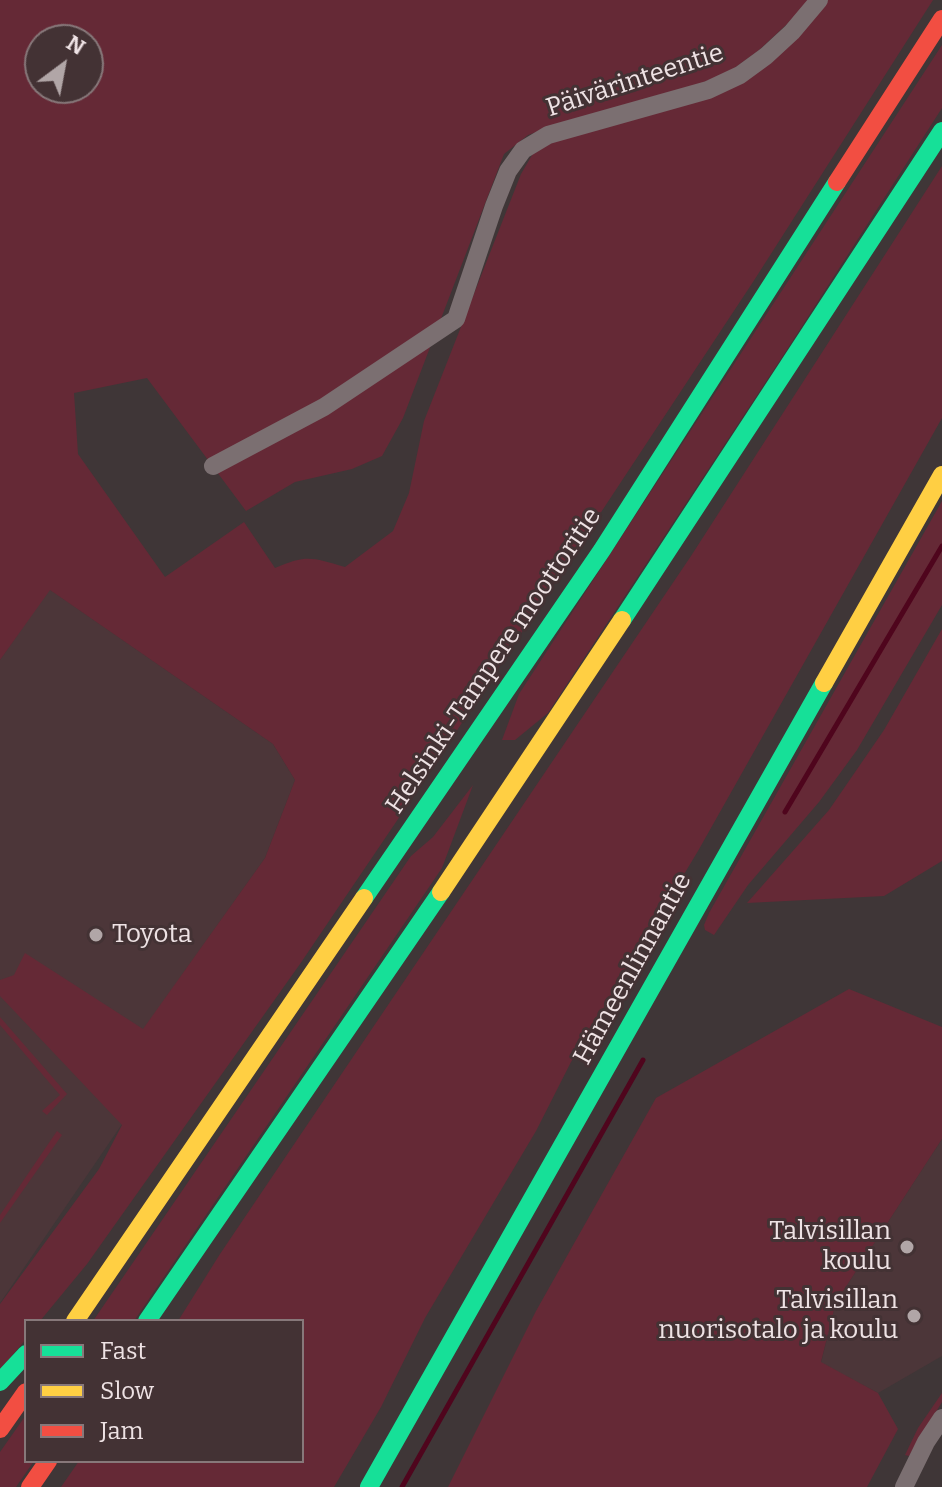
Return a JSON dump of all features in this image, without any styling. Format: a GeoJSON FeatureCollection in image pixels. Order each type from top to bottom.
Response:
{"type":"FeatureCollection","features":[{"type":"Feature","properties":{"kind":"main road","name":"Helsinki-Tampere moottoritie"},"geometry":{"type":"LineString","coordinates":[[75,1319],[602,550],[942,19]]}},
{"type":"Feature","properties":{"kind":"main road"},"geometry":{"type":"LineString","coordinates":[[148,1319],[229,1205],[649,584],[942,131]]}},
{"type":"Feature","properties":{"kind":"main road","name":"Hämeenlinnantie"},"geometry":{"type":"LineString","coordinates":[[369,1487],[942,475]]}},
{"type":"Feature","properties":{"kind":"main road"},"geometry":{"type":"LineString","coordinates":[[0,1382],[24,1356]]}},
{"type":"Feature","properties":{"kind":"main road"},"geometry":{"type":"LineString","coordinates":[[0,1429],[24,1395]]}},
{"type":"Feature","properties":{"kind":"main road"},"geometry":{"type":"LineString","coordinates":[[30,1487],[47,1463]]}},
{"type":"Feature","properties":{"kind":"street","name":"Päivärinteentie"},"geometry":{"type":"LineString","coordinates":[[213,466],[324,407],[456,319],[494,206],[508,171],[523,150],[548,135],[708,90],[740,75],[783,40],[819,0]]}},
{"type":"Feature","properties":{"kind":"street"},"geometry":{"type":"LineString","coordinates":[[904,1487],[926,1442],[942,1418]]}},
{"type":"Feature","properties":{"kind":"shaded area"},"geometry":{"type":"Polygon","coordinates":[[[0,0],[813,0],[758,51],[729,72],[697,85],[528,135],[504,154],[403,418],[382,456],[352,469],[295,482],[246,511],[147,378],[74,393],[78,454],[165,577],[244,522],[275,568],[310,559],[345,567],[393,531],[409,493],[424,421],[521,174],[535,150],[550,142],[719,93],[824,0],[933,0],[753,282],[300,964],[87,1264],[42,1319],[24,1319],[24,1341],[0,1370],[0,1304],[99,1169],[122,1125],[0,996],[0,980],[14,975],[25,953],[143,1029],[265,858],[295,780],[273,744],[50,590],[0,660],[0,0]]]}},
{"type":"Feature","properties":{"kind":"shaded area"},"geometry":{"type":"Polygon","coordinates":[[[942,45],[942,108],[548,713],[515,740],[502,740],[519,694],[942,45]]]}},
{"type":"Feature","properties":{"kind":"shaded area"},"geometry":{"type":"Polygon","coordinates":[[[942,166],[942,418],[698,851],[571,1062],[536,1131],[425,1318],[381,1407],[334,1487],[61,1487],[78,1463],[304,1463],[304,1319],[179,1319],[691,556],[942,166]]]}},
{"type":"Feature","properties":{"kind":"shaded area"},"geometry":{"type":"Polygon","coordinates":[[[942,501],[942,605],[857,750],[819,802],[748,885],[714,935],[705,930],[709,913],[942,501]]]}},
{"type":"Feature","properties":{"kind":"shaded area"},"geometry":{"type":"Polygon","coordinates":[[[49,589],[273,744],[295,780],[265,858],[143,1030],[122,1124],[0,1303],[0,660],[49,589]]]}},
{"type":"Feature","properties":{"kind":"shaded area"},"geometry":{"type":"Polygon","coordinates":[[[942,629],[942,861],[884,896],[747,903],[829,810],[884,730],[942,629]]]}},
{"type":"Feature","properties":{"kind":"shaded area"},"geometry":{"type":"Polygon","coordinates":[[[473,785],[442,868],[135,1319],[94,1319],[411,856],[433,837],[473,785]]]}},
{"type":"Feature","properties":{"kind":"shaded area"},"geometry":{"type":"Polygon","coordinates":[[[849,989],[942,1027],[942,1139],[836,1302],[821,1362],[878,1393],[898,1429],[867,1487],[448,1487],[536,1311],[656,1098],[849,989]]]}},
{"type":"Feature","properties":{"kind":"shaded area"},"geometry":{"type":"Polygon","coordinates":[[[0,1017],[67,1094],[47,1115],[42,1111],[60,1095],[0,1025],[0,1017]]]}},
{"type":"Feature","properties":{"kind":"shaded area"},"geometry":{"type":"Polygon","coordinates":[[[57,1131],[62,1135],[0,1223],[0,1215],[57,1131]]]}},
{"type":"Feature","properties":{"kind":"shaded area","name":"Talvisillan koulu"},"geometry":{"type":"Polygon","coordinates":[[[942,1139],[942,1356],[878,1393],[821,1363],[836,1302],[942,1139]]]}},
{"type":"Feature","properties":{"kind":"shaded area"},"geometry":{"type":"Polygon","coordinates":[[[942,1393],[942,1402],[909,1456],[905,1455],[918,1428],[942,1393]]]}},
{"type":"Feature","properties":{"kind":"shaded area"},"geometry":{"type":"Polygon","coordinates":[[[24,1418],[24,1463],[33,1463],[16,1487],[0,1487],[0,1452],[24,1418]]]}},
{"type":"Feature","properties":{"kind":"waterway"},"geometry":{"type":"LineString","coordinates":[[785,812],[942,546]]}},
{"type":"Feature","properties":{"kind":"waterway"},"geometry":{"type":"LineString","coordinates":[[402,1487],[643,1060]]}},
{"type":"Feature","properties":{"kind":"traffic: fast"},"geometry":{"type":"LineString","coordinates":[[622,620],[942,131]]}},
{"type":"Feature","properties":{"kind":"traffic: fast"},"geometry":{"type":"LineString","coordinates":[[364,898],[602,550],[837,182]]}},
{"type":"Feature","properties":{"kind":"traffic: fast"},"geometry":{"type":"LineString","coordinates":[[369,1487],[824,683]]}},
{"type":"Feature","properties":{"kind":"traffic: fast"},"geometry":{"type":"LineString","coordinates":[[148,1319],[441,892]]}},
{"type":"Feature","properties":{"kind":"traffic: fast"},"geometry":{"type":"LineString","coordinates":[[0,1382],[24,1356]]}},
{"type":"Feature","properties":{"kind":"traffic: slow"},"geometry":{"type":"LineString","coordinates":[[824,683],[942,475]]}},
{"type":"Feature","properties":{"kind":"traffic: slow"},"geometry":{"type":"LineString","coordinates":[[441,892],[622,620]]}},
{"type":"Feature","properties":{"kind":"traffic: slow"},"geometry":{"type":"LineString","coordinates":[[76,1319],[364,898]]}},
{"type":"Feature","properties":{"kind":"traffic: jam"},"geometry":{"type":"LineString","coordinates":[[837,182],[942,19]]}},
{"type":"Feature","properties":{"kind":"traffic: jam"},"geometry":{"type":"LineString","coordinates":[[0,1429],[24,1395]]}},
{"type":"Feature","properties":{"kind":"traffic: jam"},"geometry":{"type":"LineString","coordinates":[[30,1487],[47,1463]]}},
{"type":"Feature","properties":{"kind":"place","name":"Toyota"},"geometry":{"type":"Point","coordinates":[96,935]}},
{"type":"Feature","properties":{"kind":"place","name":"Talvisillan koulu"},"geometry":{"type":"Point","coordinates":[907,1247]}},
{"type":"Feature","properties":{"kind":"place","name":"Talvisillan nuorisotalo ja koulu"},"geometry":{"type":"Point","coordinates":[914,1316]}}]}
